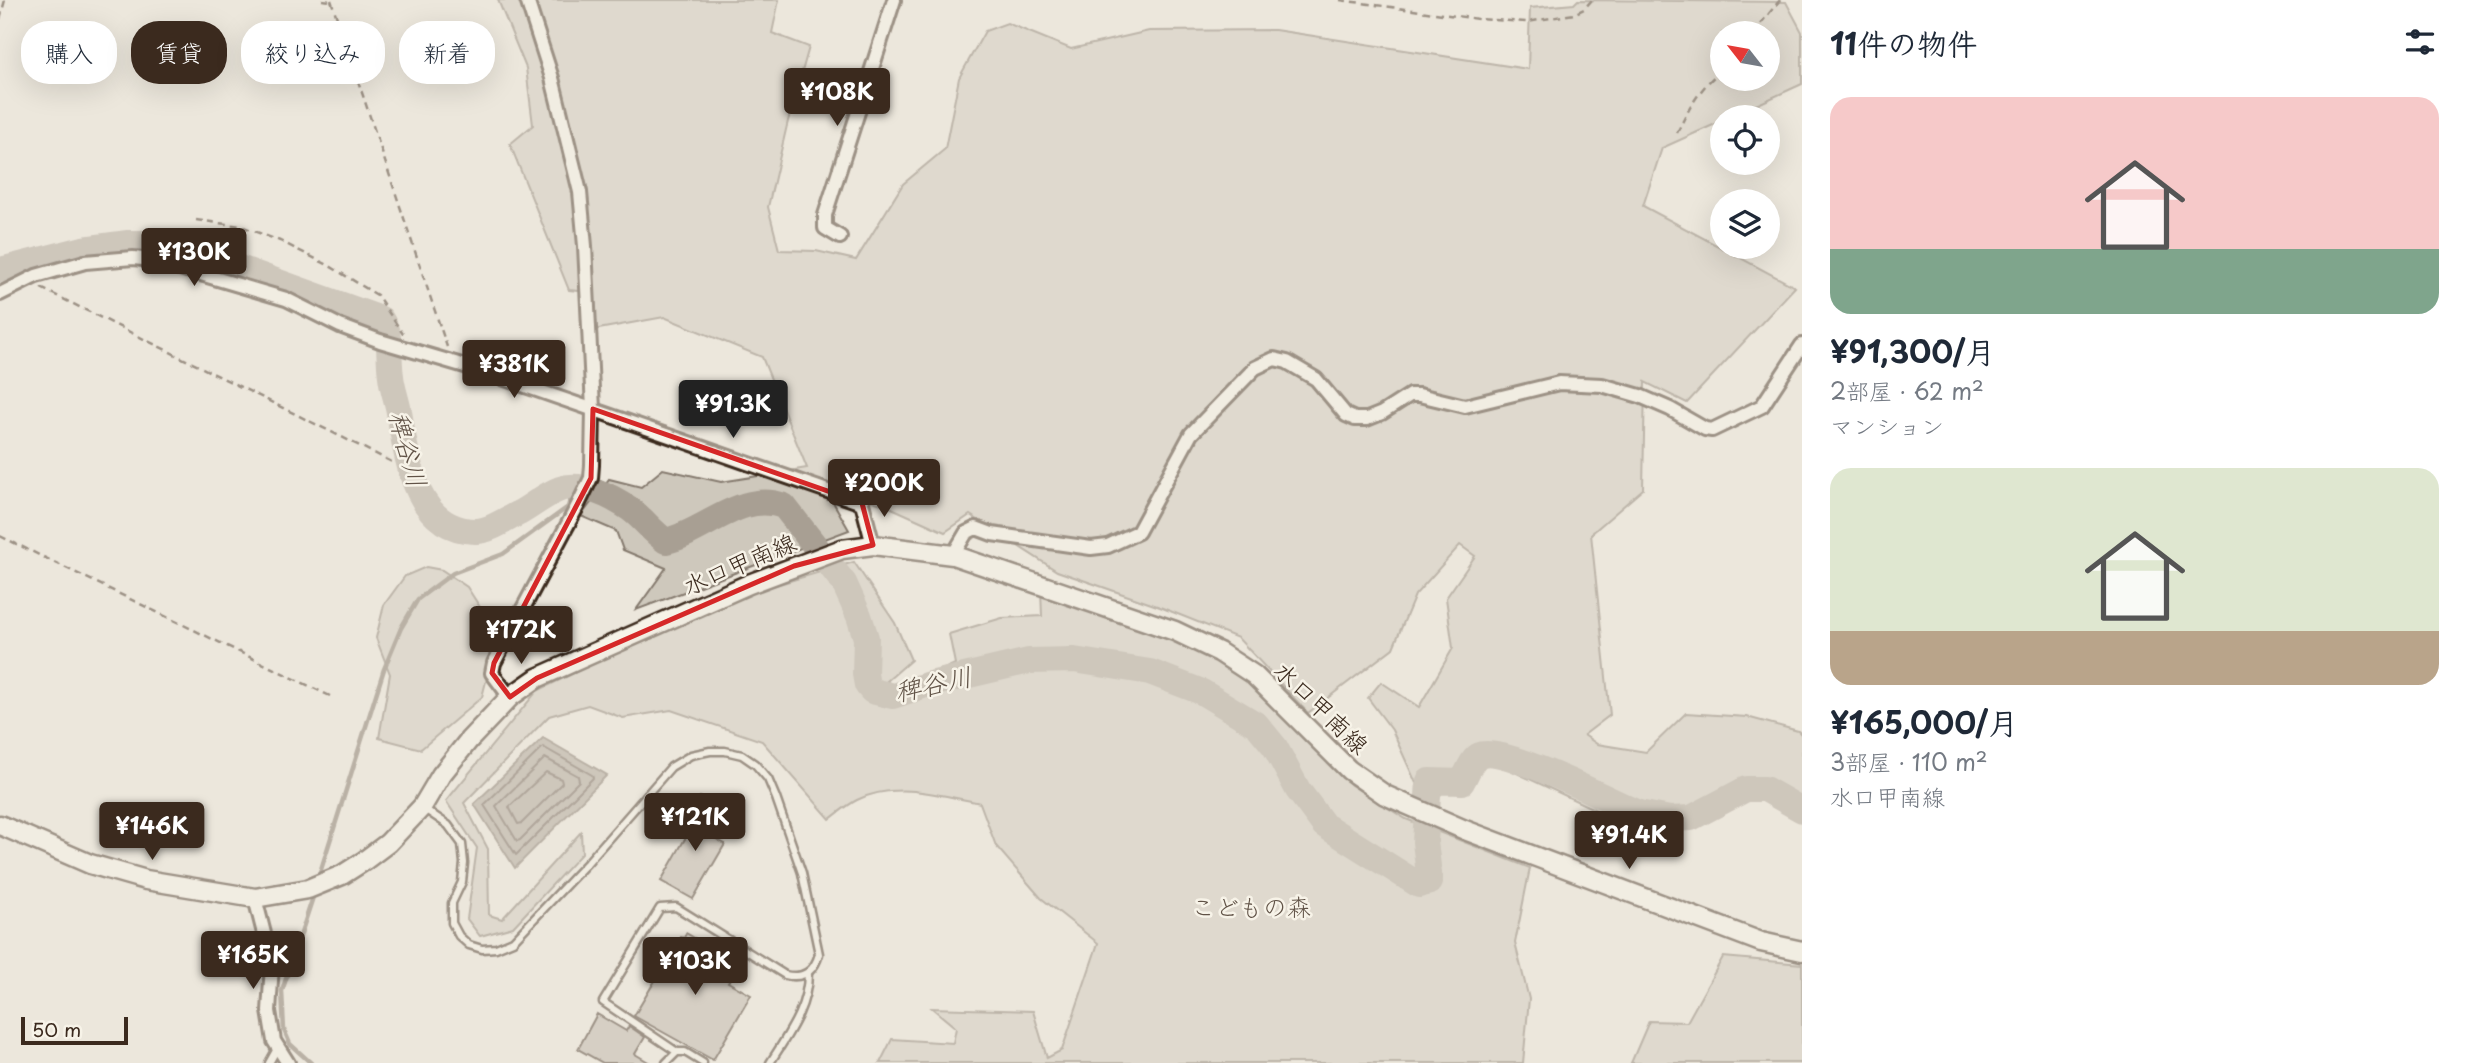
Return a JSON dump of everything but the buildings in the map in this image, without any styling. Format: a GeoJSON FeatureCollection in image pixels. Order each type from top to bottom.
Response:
{"type":"FeatureCollection","features":[{"type":"Feature","properties":{"kind":"main road","name":"水口甲南線"},"geometry":{"type":"LineString","coordinates":[[0,825],[90,864],[135,877],[255,898],[332,881],[388,843],[422,807],[441,775],[468,740],[510,697],[548,673],[794,566],[842,549],[873,545],[953,555],[1175,631],[1219,652],[1254,675],[1349,770],[1385,795],[1760,942],[1802,951]]}},
{"type":"Feature","properties":{"kind":"street"},"geometry":{"type":"LineString","coordinates":[[510,697],[492,673],[494,663],[591,478],[593,409],[580,192],[552,78],[527,0]]}},
{"type":"Feature","properties":{"kind":"street"},"geometry":{"type":"LineString","coordinates":[[840,237],[825,228],[825,215],[894,0]]}},
{"type":"Feature","properties":{"kind":"street"},"geometry":{"type":"LineString","coordinates":[[0,294],[60,267],[133,258],[153,260],[286,299],[340,326],[380,341],[593,409],[862,503],[873,545]]}},
{"type":"Feature","properties":{"kind":"street"},"geometry":{"type":"LineString","coordinates":[[953,555],[967,533],[976,528],[992,534],[1091,548],[1108,546],[1138,532],[1191,434],[1255,368],[1274,359],[1287,362],[1316,379],[1346,415],[1355,419],[1367,419],[1382,413],[1410,395],[1465,406],[1559,383],[1602,385],[1640,396],[1670,409],[1704,429],[1712,430],[1762,406],[1802,345]]}},
{"type":"Feature","properties":{"kind":"street"},"geometry":{"type":"LineString","coordinates":[[255,898],[272,965],[269,1011],[274,1041],[288,1063]]}},
{"type":"Feature","properties":{"kind":"lane"},"geometry":{"type":"LineString","coordinates":[[422,807],[448,825],[462,844],[462,882],[452,903],[452,923],[458,936],[469,945],[496,947],[513,941],[587,863],[671,767],[691,755],[710,751],[742,755],[755,764],[768,779],[802,873],[819,954],[816,964],[799,978],[785,975],[676,907],[660,908],[603,1002],[677,1052],[685,1052],[703,1063]]}},
{"type":"Feature","properties":{"kind":"lane"},"geometry":{"type":"LineString","coordinates":[[770,1063],[803,1008],[808,988],[808,973]]}},
{"type":"Feature","properties":{"kind":"lane"},"geometry":{"type":"LineString","coordinates":[[269,1063],[278,1047]]}},
{"type":"Feature","properties":{"kind":"lane"},"geometry":{"type":"LineString","coordinates":[[666,1063],[677,1052]]}},
{"type":"Feature","properties":{"kind":"path"},"geometry":{"type":"LineString","coordinates":[[0,19],[5,0]]}},
{"type":"Feature","properties":{"kind":"path"},"geometry":{"type":"LineString","coordinates":[[322,0],[332,0],[444,336],[447,347],[443,360]]}},
{"type":"Feature","properties":{"kind":"path"},"geometry":{"type":"LineString","coordinates":[[1339,0],[1478,19],[1527,22],[1574,14],[1584,9],[1592,0]]}},
{"type":"Feature","properties":{"kind":"path"},"geometry":{"type":"LineString","coordinates":[[1763,21],[1780,0]]}},
{"type":"Feature","properties":{"kind":"path"},"geometry":{"type":"LineString","coordinates":[[1677,133],[1693,100],[1710,80]]}},
{"type":"Feature","properties":{"kind":"path"},"geometry":{"type":"LineString","coordinates":[[196,220],[242,226],[280,241],[359,283],[377,295],[392,315],[403,348]]}},
{"type":"Feature","properties":{"kind":"path"},"geometry":{"type":"LineString","coordinates":[[25,281],[394,463]]}},
{"type":"Feature","properties":{"kind":"path"},"geometry":{"type":"LineString","coordinates":[[0,536],[330,696]]}},
{"type":"Feature","properties":{"kind":"highlighted area"},"geometry":{"type":"Polygon","coordinates":[[[593,409],[862,503],[873,545],[794,566],[537,678],[510,697],[492,673],[494,663],[591,478],[593,409]]]}},
{"type":"Feature","properties":{"kind":"green space"},"geometry":{"type":"Polygon","coordinates":[[[498,0],[779,0],[772,33],[809,47],[768,207],[779,250],[816,251],[856,260],[903,184],[945,149],[959,78],[985,31],[1007,23],[1071,49],[1149,31],[1275,30],[1528,69],[1530,8],[1574,4],[1578,0],[1786,2],[1802,32],[1802,84],[1756,105],[1710,105],[1710,126],[1662,148],[1643,206],[1710,242],[1710,259],[1742,259],[1795,287],[1687,403],[1645,382],[1643,489],[1591,534],[1610,715],[1584,735],[1597,744],[1646,752],[1686,713],[1747,717],[1798,731],[1802,735],[1802,816],[1759,785],[1688,810],[1630,826],[1472,752],[1436,801],[1420,792],[1392,730],[1368,698],[1381,682],[1419,707],[1453,648],[1446,598],[1475,556],[1460,545],[1415,595],[1393,648],[1308,713],[1238,638],[1057,571],[970,515],[945,532],[885,505],[824,486],[849,530],[636,610],[666,568],[623,550],[616,531],[581,516],[609,479],[641,487],[663,469],[721,482],[807,468],[762,357],[664,317],[593,330],[589,292],[569,290],[510,144],[533,125],[526,68],[498,0]]]}},
{"type":"Feature","properties":{"kind":"green space","name":"こどもの森"},"geometry":{"type":"Polygon","coordinates":[[[854,562],[895,623],[911,660],[887,681],[897,690],[955,664],[949,634],[1002,618],[1042,616],[1041,590],[1174,641],[1230,668],[1269,701],[1351,785],[1406,819],[1530,868],[1515,943],[1529,999],[1523,1063],[880,1063],[892,1039],[953,1043],[956,1028],[932,1008],[1033,1011],[1047,1058],[1062,1050],[1098,943],[1041,898],[996,846],[980,803],[918,791],[887,791],[857,800],[830,819],[762,741],[671,710],[623,718],[588,705],[549,716],[464,803],[488,849],[489,915],[502,919],[581,832],[582,853],[513,927],[480,936],[467,919],[477,848],[446,801],[537,691],[722,601],[854,562]]]}},
{"type":"Feature","properties":{"kind":"green space"},"geometry":{"type":"Polygon","coordinates":[[[426,567],[442,570],[467,587],[494,629],[492,658],[482,697],[421,749],[379,738],[390,674],[376,638],[384,605],[405,576],[426,567]]]}},
{"type":"Feature","properties":{"kind":"green space"},"geometry":{"type":"Polygon","coordinates":[[[1723,957],[1802,964],[1802,1063],[1631,1063],[1649,1021],[1687,1022],[1723,957]]]}},
{"type":"Feature","properties":{"kind":"water"},"geometry":{"type":"Polygon","coordinates":[[[543,738],[607,775],[515,868],[474,804],[543,738]]]}},
{"type":"Feature","properties":{"kind":"waterway","name":"稗谷川"},"geometry":{"type":"LineString","coordinates":[[0,270],[83,249],[128,243],[164,243],[381,319],[388,339],[392,380],[411,470],[427,505],[439,518],[455,527],[475,531],[486,529],[555,491],[569,487],[597,491],[615,500],[635,513],[666,541],[753,503],[784,506],[844,583],[866,638],[865,674],[867,685],[872,691],[893,696],[926,685],[1029,661],[1074,660],[1150,672],[1202,692],[1257,725],[1275,747],[1298,790],[1324,825],[1419,885],[1430,882],[1425,842],[1429,781],[1462,782],[1472,763],[1480,755],[1492,754],[1510,758],[1558,776],[1639,813],[1670,819],[1691,818],[1746,789],[1765,789],[1802,810]]}},
{"type":"Feature","properties":{"kind":"waterway"},"geometry":{"type":"LineString","coordinates":[[318,879],[384,669],[401,628],[418,599],[453,573],[503,554],[568,507],[573,488]]}},
{"type":"Feature","properties":{"kind":"waterway"},"geometry":{"type":"LineString","coordinates":[[311,1063],[290,1044],[284,1030],[282,991],[315,891]]}}]}
